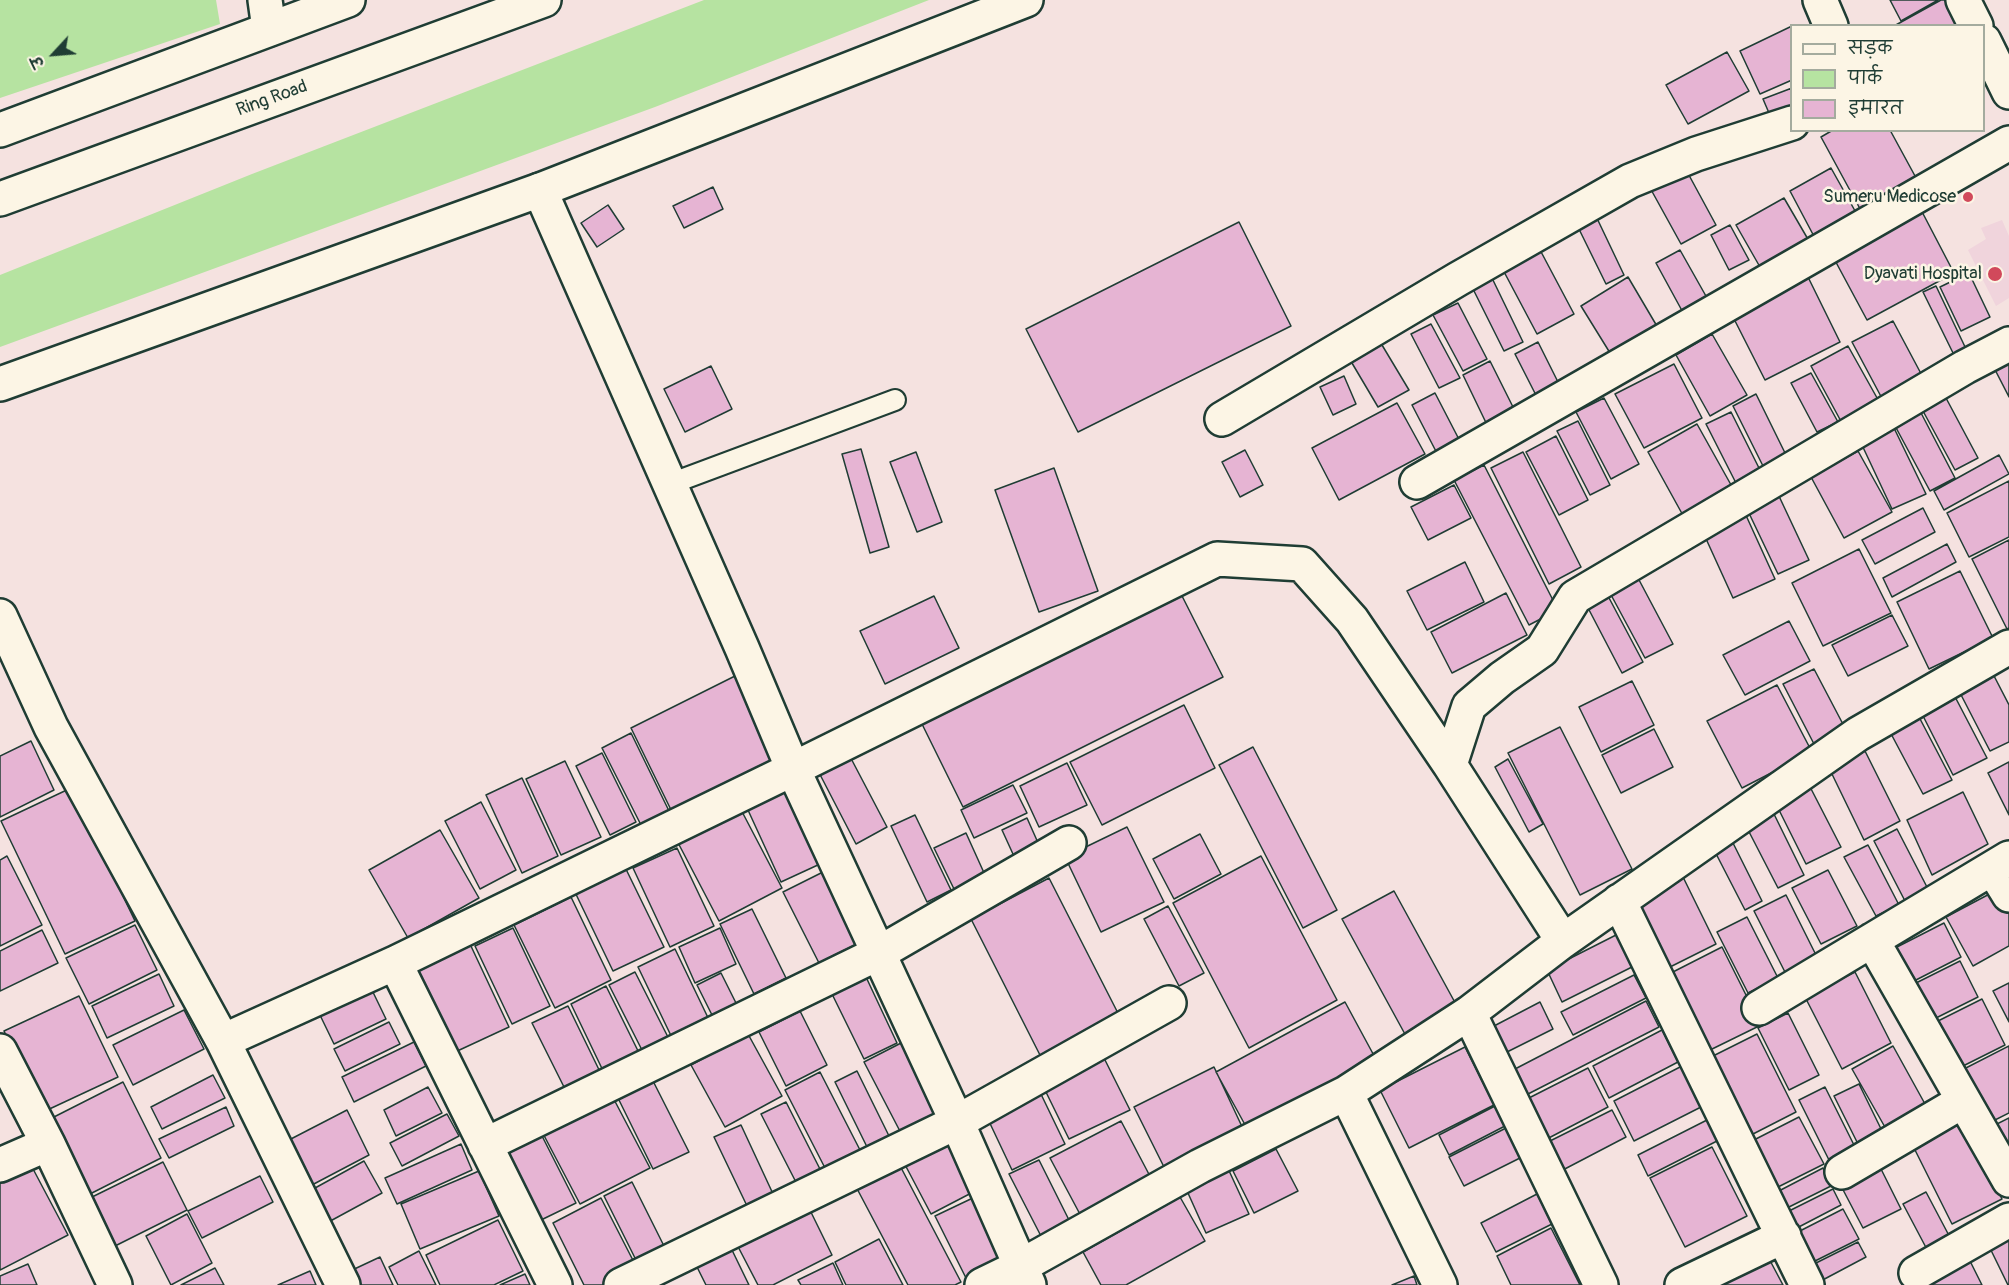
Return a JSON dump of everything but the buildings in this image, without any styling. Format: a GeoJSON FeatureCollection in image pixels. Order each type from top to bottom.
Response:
{"type":"FeatureCollection","features":[{"type":"Feature","properties":{"kind":"street"},"geometry":{"type":"LineString","coordinates":[[0,130],[267,15],[348,0]]}},
{"type":"Feature","properties":{"kind":"street","name":"Ring Road"},"geometry":{"type":"LineString","coordinates":[[0,199],[544,0]]}},
{"type":"Feature","properties":{"kind":"street"},"geometry":{"type":"LineString","coordinates":[[0,384],[540,190],[1026,0]]}},
{"type":"Feature","properties":{"kind":"street"},"geometry":{"type":"LineString","coordinates":[[1820,0],[1830,24]]}},
{"type":"Feature","properties":{"kind":"street"},"geometry":{"type":"LineString","coordinates":[[1963,0],[1980,24]]}},
{"type":"Feature","properties":{"kind":"street"},"geometry":{"type":"LineString","coordinates":[[1989,37],[2009,92]]}},
{"type":"Feature","properties":{"kind":"street"},"geometry":{"type":"LineString","coordinates":[[1222,419],[1458,279],[1630,181],[1696,154],[1790,123]]}},
{"type":"Feature","properties":{"kind":"street"},"geometry":{"type":"LineString","coordinates":[[1417,483],[2009,143]]}},
{"type":"Feature","properties":{"kind":"street"},"geometry":{"type":"LineString","coordinates":[[540,190],[793,769],[957,1122],[1025,1276]]}},
{"type":"Feature","properties":{"kind":"street"},"geometry":{"type":"LineString","coordinates":[[1450,765],[1469,706],[1502,678],[1542,650],[1575,597],[1965,367],[2009,344]]}},
{"type":"Feature","properties":{"kind":"street"},"geometry":{"type":"LineString","coordinates":[[223,1041],[395,963],[1217,559],[1302,564],[1352,620],[1450,765],[1563,941]]}},
{"type":"Feature","properties":{"kind":"street"},"geometry":{"type":"LineString","coordinates":[[0,616],[51,727],[223,1041],[344,1285]]}},
{"type":"Feature","properties":{"kind":"street"},"geometry":{"type":"LineString","coordinates":[[982,1285],[1025,1276],[1200,1166],[1346,1093],[1468,1013],[1563,941],[1858,734],[2009,647]]}},
{"type":"Feature","properties":{"kind":"street"},"geometry":{"type":"LineString","coordinates":[[485,1145],[879,953],[1069,843]]}},
{"type":"Feature","properties":{"kind":"street"},"geometry":{"type":"LineString","coordinates":[[1759,1008],[1872,940],[2004,874]]}},
{"type":"Feature","properties":{"kind":"street"},"geometry":{"type":"LineString","coordinates":[[1619,902],[1808,1285]]}},
{"type":"Feature","properties":{"kind":"street"},"geometry":{"type":"LineString","coordinates":[[1872,940],[2009,1180]]}},
{"type":"Feature","properties":{"kind":"street"},"geometry":{"type":"LineString","coordinates":[[395,963],[555,1285]]}},
{"type":"Feature","properties":{"kind":"street"},"geometry":{"type":"LineString","coordinates":[[621,1285],[957,1122],[1170,1003]]}},
{"type":"Feature","properties":{"kind":"street"},"geometry":{"type":"LineString","coordinates":[[1468,1013],[1600,1285]]}},
{"type":"Feature","properties":{"kind":"street"},"geometry":{"type":"LineString","coordinates":[[0,1052],[48,1144],[115,1285]]}},
{"type":"Feature","properties":{"kind":"street"},"geometry":{"type":"LineString","coordinates":[[1346,1093],[1440,1285]]}},
{"type":"Feature","properties":{"kind":"street"},"geometry":{"type":"LineString","coordinates":[[1842,1172],[1963,1101]]}},
{"type":"Feature","properties":{"kind":"street"},"geometry":{"type":"LineString","coordinates":[[0,1165],[48,1144]]}},
{"type":"Feature","properties":{"kind":"street"},"geometry":{"type":"LineString","coordinates":[[1916,1273],[2009,1220]]}},
{"type":"Feature","properties":{"kind":"street"},"geometry":{"type":"LineString","coordinates":[[1682,1285],[1784,1236]]}},
{"type":"Feature","properties":{"kind":"lane"},"geometry":{"type":"LineString","coordinates":[[670,484],[895,400]]}},
{"type":"Feature","properties":{"kind":"shaded area","name":"Dyavati Hospital"},"geometry":{"type":"Polygon","coordinates":[[[2002,220],[2009,236],[2009,298],[1996,306],[1968,250],[1986,239],[1981,228],[2002,220]]]}},
{"type":"Feature","properties":{"kind":"green space"},"geometry":{"type":"Polygon","coordinates":[[[0,0],[216,0],[220,24],[0,98],[0,0]]]}},
{"type":"Feature","properties":{"kind":"green space"},"geometry":{"type":"Polygon","coordinates":[[[704,0],[929,0],[655,107],[0,347],[0,275],[252,174],[704,0]]]}},
{"type":"Feature","properties":{"kind":"place","name":"Sumeru Medicose"},"geometry":{"type":"Point","coordinates":[1968,197]}},
{"type":"Feature","properties":{"kind":"place","name":"Dyavati Hospital"},"geometry":{"type":"Point","coordinates":[1995,274]}}]}
